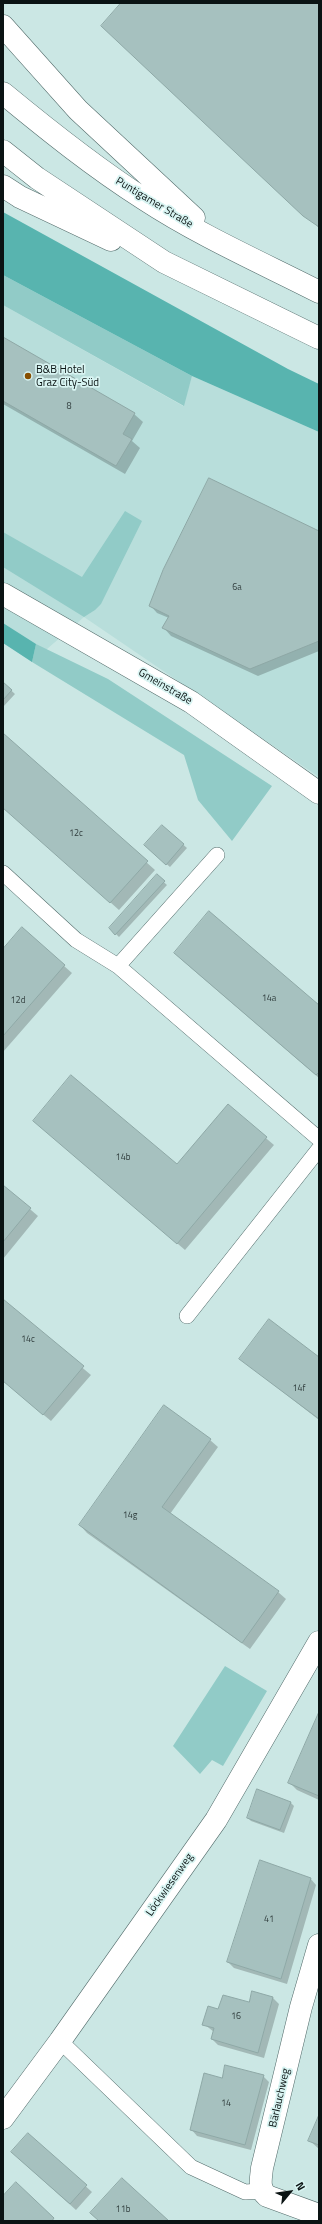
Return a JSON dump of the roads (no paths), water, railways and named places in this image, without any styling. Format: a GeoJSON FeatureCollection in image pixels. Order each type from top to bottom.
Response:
{"type":"FeatureCollection","features":[{"type":"Feature","properties":{"kind":"street"},"geometry":{"type":"LineString","coordinates":[[3,26],[78,110],[220,242]]}},
{"type":"Feature","properties":{"kind":"street","name":"Puntigamer Straße"},"geometry":{"type":"LineString","coordinates":[[3,94],[77,154],[145,200],[220,242],[319,292]]}},
{"type":"Feature","properties":{"kind":"street"},"geometry":{"type":"LineString","coordinates":[[3,151],[37,178],[164,262]]}},
{"type":"Feature","properties":{"kind":"street"},"geometry":{"type":"LineString","coordinates":[[3,186],[79,226],[164,262],[319,338]]}},
{"type":"Feature","properties":{"kind":"street","name":"Gmeinstraße"},"geometry":{"type":"LineString","coordinates":[[3,594],[191,702],[319,793]]}},
{"type":"Feature","properties":{"kind":"street","name":"Löckwiesenweg"},"geometry":{"type":"LineString","coordinates":[[3,2118],[60,2041],[216,1820],[319,1642]]}},
{"type":"Feature","properties":{"kind":"street","name":"Bärlauchweg"},"geometry":{"type":"LineString","coordinates":[[262,2191],[262,2168],[301,2007],[319,1945]]}},
{"type":"Feature","properties":{"kind":"street"},"geometry":{"type":"LineString","coordinates":[[262,2191],[267,2196],[319,2215]]}},
{"type":"Feature","properties":{"kind":"lane"},"geometry":{"type":"LineString","coordinates":[[118,966],[217,855]]}},
{"type":"Feature","properties":{"kind":"lane"},"geometry":{"type":"LineString","coordinates":[[3,873],[76,940],[118,966],[319,1139]]}},
{"type":"Feature","properties":{"kind":"lane"},"geometry":{"type":"LineString","coordinates":[[187,1316],[319,1149]]}},
{"type":"Feature","properties":{"kind":"lane"},"geometry":{"type":"LineString","coordinates":[[60,2041],[192,2167],[245,2192],[262,2191]]}},
{"type":"Feature","properties":{"kind":"place","name":"B&B Hotel Graz City-Süd"},"geometry":{"type":"Point","coordinates":[28,376]}}]}
